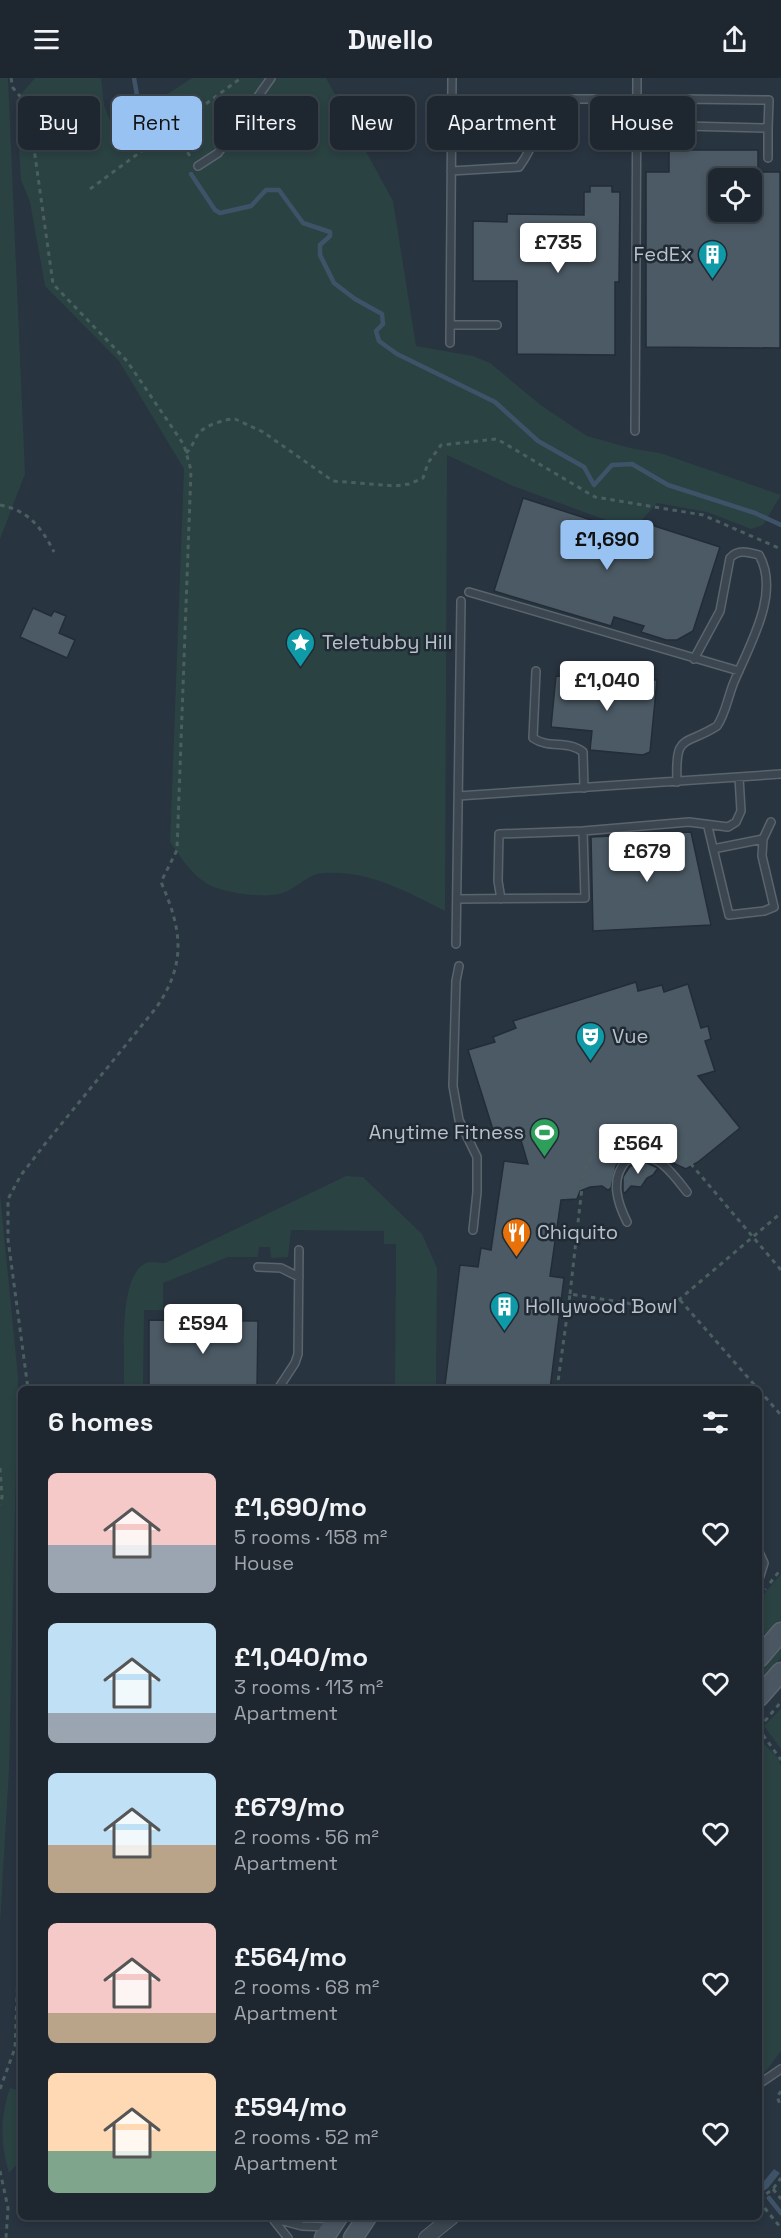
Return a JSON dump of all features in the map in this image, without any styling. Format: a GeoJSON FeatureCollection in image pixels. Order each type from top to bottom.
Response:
{"type":"FeatureCollection","features":[{"type":"Feature","properties":{"kind":"street"},"geometry":{"type":"LineString","coordinates":[[762,1654],[781,1632]]}},
{"type":"Feature","properties":{"kind":"street"},"geometry":{"type":"LineString","coordinates":[[762,1694],[780,1674]]}},
{"type":"Feature","properties":{"kind":"street"},"geometry":{"type":"LineString","coordinates":[[353,2238],[365,2220]]}},
{"type":"Feature","properties":{"kind":"street"},"geometry":{"type":"LineString","coordinates":[[426,2238],[448,2220]]}},
{"type":"Feature","properties":{"kind":"lane"},"geometry":{"type":"LineString","coordinates":[[198,166],[218,153],[272,78]]}},
{"type":"Feature","properties":{"kind":"lane"},"geometry":{"type":"LineString","coordinates":[[450,343],[452,78]]}},
{"type":"Feature","properties":{"kind":"lane"},"geometry":{"type":"LineString","coordinates":[[637,78],[637,96]]}},
{"type":"Feature","properties":{"kind":"lane"},"geometry":{"type":"LineString","coordinates":[[695,99],[769,100],[768,158]]}},
{"type":"Feature","properties":{"kind":"lane"},"geometry":{"type":"LineString","coordinates":[[695,126],[768,128]]}},
{"type":"Feature","properties":{"kind":"lane"},"geometry":{"type":"LineString","coordinates":[[451,171],[519,167],[531,150]]}},
{"type":"Feature","properties":{"kind":"lane"},"geometry":{"type":"LineString","coordinates":[[635,431],[637,150]]}},
{"type":"Feature","properties":{"kind":"lane"},"geometry":{"type":"LineString","coordinates":[[450,325],[497,326]]}},
{"type":"Feature","properties":{"kind":"lane"},"geometry":{"type":"LineString","coordinates":[[677,782],[676,761],[681,744],[688,738],[717,726],[739,671],[759,631],[769,588],[767,566],[759,555],[734,553],[730,558],[720,611],[694,659]]}},
{"type":"Feature","properties":{"kind":"lane"},"geometry":{"type":"LineString","coordinates":[[469,592],[739,671]]}},
{"type":"Feature","properties":{"kind":"lane"},"geometry":{"type":"LineString","coordinates":[[456,944],[461,601]]}},
{"type":"Feature","properties":{"kind":"lane"},"geometry":{"type":"LineString","coordinates":[[536,672],[533,738],[542,744],[574,745],[583,752],[584,788]]}},
{"type":"Feature","properties":{"kind":"lane"},"geometry":{"type":"LineString","coordinates":[[458,796],[781,774]]}},
{"type":"Feature","properties":{"kind":"lane"},"geometry":{"type":"LineString","coordinates":[[501,899],[498,881],[499,834],[583,831],[689,822],[708,827],[728,827],[736,822],[741,811],[739,777]]}},
{"type":"Feature","properties":{"kind":"lane"},"geometry":{"type":"LineString","coordinates":[[708,827],[729,915],[764,911],[774,907],[763,865],[763,839],[771,822]]}},
{"type":"Feature","properties":{"kind":"lane"},"geometry":{"type":"LineString","coordinates":[[457,899],[585,897],[583,831]]}},
{"type":"Feature","properties":{"kind":"lane"},"geometry":{"type":"LineString","coordinates":[[714,849],[763,839]]}},
{"type":"Feature","properties":{"kind":"lane"},"geometry":{"type":"LineString","coordinates":[[459,966],[456,981],[453,1086],[459,1120],[477,1157],[477,1192],[473,1230]]}},
{"type":"Feature","properties":{"kind":"lane"},"geometry":{"type":"LineString","coordinates":[[627,1222],[617,1196],[616,1178],[626,1161],[646,1155],[656,1158],[687,1192]]}},
{"type":"Feature","properties":{"kind":"lane"},"geometry":{"type":"LineString","coordinates":[[280,1386],[297,1359],[299,1250]]}},
{"type":"Feature","properties":{"kind":"lane"},"geometry":{"type":"LineString","coordinates":[[258,1267],[281,1268],[299,1277]]}},
{"type":"Feature","properties":{"kind":"lane"},"geometry":{"type":"LineString","coordinates":[[762,2082],[781,2069]]}},
{"type":"Feature","properties":{"kind":"lane"},"geometry":{"type":"LineString","coordinates":[[273,2220],[288,2238]]}},
{"type":"Feature","properties":{"kind":"lane"},"geometry":{"type":"LineString","coordinates":[[281,2220],[302,2226],[331,2227]]}},
{"type":"Feature","properties":{"kind":"path"},"geometry":{"type":"LineString","coordinates":[[10,78],[13,88],[25,102],[31,127],[53,284],[127,361],[184,445],[191,470],[177,850],[161,882],[178,924],[179,955],[171,987],[21,1175],[8,1199],[8,1239],[28,1386]]}},
{"type":"Feature","properties":{"kind":"path"},"geometry":{"type":"LineString","coordinates":[[202,107],[241,78]]}},
{"type":"Feature","properties":{"kind":"path"},"geometry":{"type":"LineString","coordinates":[[90,189],[144,150]]}},
{"type":"Feature","properties":{"kind":"path"},"geometry":{"type":"LineString","coordinates":[[186,150],[190,156]]}},
{"type":"Feature","properties":{"kind":"path"},"geometry":{"type":"LineString","coordinates":[[186,453],[200,433],[214,425],[235,419],[263,432],[333,481],[395,486],[409,484],[423,477],[428,463],[441,444],[497,439],[595,497],[703,515],[781,549]]}},
{"type":"Feature","properties":{"kind":"path"},"geometry":{"type":"LineString","coordinates":[[0,505],[12,507],[42,528],[54,552]]}},
{"type":"Feature","properties":{"kind":"path"},"geometry":{"type":"LineString","coordinates":[[557,1386],[583,1178],[590,1161],[608,1146],[623,1139],[649,1137],[667,1144],[684,1157],[781,1270]]}},
{"type":"Feature","properties":{"kind":"path"},"geometry":{"type":"LineString","coordinates":[[570,1294],[658,1308],[680,1299],[781,1213]]}},
{"type":"Feature","properties":{"kind":"path"},"geometry":{"type":"LineString","coordinates":[[680,1299],[755,1386]]}},
{"type":"Feature","properties":{"kind":"path"},"geometry":{"type":"LineString","coordinates":[[762,1394],[781,1415]]}},
{"type":"Feature","properties":{"kind":"path"},"geometry":{"type":"LineString","coordinates":[[0,1468],[2,1497],[0,1504]]}},
{"type":"Feature","properties":{"kind":"path"},"geometry":{"type":"LineString","coordinates":[[762,1724],[781,1702]]}},
{"type":"Feature","properties":{"kind":"path"},"geometry":{"type":"LineString","coordinates":[[763,1735],[781,1760]]}},
{"type":"Feature","properties":{"kind":"path"},"geometry":{"type":"LineString","coordinates":[[0,2089],[15,2049],[18,1974]]}},
{"type":"Feature","properties":{"kind":"path"},"geometry":{"type":"LineString","coordinates":[[781,2091],[777,2097],[781,2106]]}},
{"type":"Feature","properties":{"kind":"path"},"geometry":{"type":"LineString","coordinates":[[0,2171],[8,2208],[6,2238]]}},
{"type":"Feature","properties":{"kind":"path"},"geometry":{"type":"LineString","coordinates":[[762,2198],[773,2189],[781,2178]]}},
{"type":"Feature","properties":{"kind":"path"},"geometry":{"type":"LineString","coordinates":[[773,2189],[781,2199]]}},
{"type":"Feature","properties":{"kind":"path"},"geometry":{"type":"LineString","coordinates":[[762,2204],[781,2228]]}},
{"type":"Feature","properties":{"kind":"green space"},"geometry":{"type":"Polygon","coordinates":[[[0,78],[8,78],[25,474],[0,539],[0,78]]]}},
{"type":"Feature","properties":{"kind":"green space"},"geometry":{"type":"Polygon","coordinates":[[[35,78],[101,78],[104,105],[112,125],[112,150],[202,150],[202,96],[164,96],[192,78],[326,78],[336,96],[330,96],[330,150],[365,150],[393,201],[416,346],[473,356],[490,363],[542,406],[587,436],[634,449],[660,453],[781,495],[763,525],[751,529],[707,512],[657,503],[633,530],[513,486],[447,455],[445,911],[386,883],[340,873],[318,874],[288,891],[275,895],[255,895],[222,890],[206,883],[195,874],[170,842],[184,469],[119,361],[45,286],[30,202],[21,180],[19,150],[100,150],[100,96],[19,96],[35,78]]]}},
{"type":"Feature","properties":{"kind":"green space"},"geometry":{"type":"Polygon","coordinates":[[[18,98],[18,132],[16,100],[18,98]]]}},
{"type":"Feature","properties":{"kind":"green space"},"geometry":{"type":"Polygon","coordinates":[[[346,1176],[363,1177],[422,1234],[437,1268],[436,1386],[395,1386],[396,1244],[384,1244],[384,1231],[291,1230],[288,1257],[271,1258],[270,1247],[259,1247],[258,1257],[228,1257],[163,1283],[163,1310],[144,1310],[143,1386],[124,1386],[125,1321],[130,1284],[137,1271],[146,1263],[165,1263],[346,1176]]]}},
{"type":"Feature","properties":{"kind":"green space"},"geometry":{"type":"Polygon","coordinates":[[[0,1194],[18,1377],[9,1769],[0,1925],[0,1194]]]}},
{"type":"Feature","properties":{"kind":"green space"},"geometry":{"type":"Polygon","coordinates":[[[781,1574],[781,1621],[768,1636],[765,1633],[762,1636],[762,1596],[781,1574]]]}},
{"type":"Feature","properties":{"kind":"green space"},"geometry":{"type":"Polygon","coordinates":[[[781,1647],[781,1658],[762,1682],[762,1671],[781,1647]]]}},
{"type":"Feature","properties":{"kind":"green space"},"geometry":{"type":"Polygon","coordinates":[[[781,1709],[781,1749],[764,1726],[781,1709]]]}},
{"type":"Feature","properties":{"kind":"green space"},"geometry":{"type":"Polygon","coordinates":[[[762,1742],[777,1757],[781,1766],[781,2051],[762,2074],[762,1742]]]}},
{"type":"Feature","properties":{"kind":"green space"},"geometry":{"type":"Polygon","coordinates":[[[10,2088],[18,2090],[18,2163],[9,2173],[2,2130],[4,2109],[10,2088]]]}},
{"type":"Feature","properties":{"kind":"water"},"geometry":{"type":"Polygon","coordinates":[[[774,2169],[780,2173],[762,2192],[762,2183],[774,2169]]]}},
{"type":"Feature","properties":{"kind":"building","name":"FedEx"},"geometry":{"type":"Polygon","coordinates":[[[669,150],[758,150],[758,168],[708,168],[708,222],[762,222],[762,172],[780,172],[780,348],[646,347],[646,172],[669,172],[669,150]]]}},
{"type":"Feature","properties":{"kind":"building"},"geometry":{"type":"Polygon","coordinates":[[[590,186],[612,186],[612,192],[620,192],[619,282],[615,282],[615,355],[517,354],[517,281],[473,281],[473,221],[507,222],[507,214],[584,215],[584,192],[590,192],[590,186]]]}},
{"type":"Feature","properties":{"kind":"building"},"geometry":{"type":"Polygon","coordinates":[[[523,498],[641,536],[645,523],[720,547],[693,631],[677,640],[666,640],[641,632],[644,626],[614,617],[611,626],[494,591],[523,498]]]}},
{"type":"Feature","properties":{"kind":"building"},"geometry":{"type":"Polygon","coordinates":[[[33,608],[51,616],[54,611],[66,616],[59,633],[75,640],[67,658],[20,637],[33,608]]]}},
{"type":"Feature","properties":{"kind":"building"},"geometry":{"type":"Polygon","coordinates":[[[556,676],[657,680],[650,752],[643,755],[590,750],[592,731],[551,727],[556,676]]]}},
{"type":"Feature","properties":{"kind":"building"},"geometry":{"type":"Polygon","coordinates":[[[691,832],[711,925],[593,931],[591,837],[691,832]]]}},
{"type":"Feature","properties":{"kind":"building"},"geometry":{"type":"Polygon","coordinates":[[[636,982],[638,991],[662,985],[664,992],[688,984],[701,1028],[708,1026],[711,1039],[705,1041],[715,1071],[698,1076],[740,1128],[686,1169],[647,1151],[624,1156],[616,1166],[611,1188],[608,1190],[602,1186],[590,1187],[580,1191],[577,1199],[561,1200],[550,1276],[564,1278],[550,1386],[450,1386],[445,1385],[460,1265],[478,1267],[481,1248],[491,1250],[504,1161],[528,1164],[518,1130],[495,1136],[468,1050],[495,1042],[493,1037],[516,1028],[513,1021],[636,982]]]}},
{"type":"Feature","properties":{"kind":"building"},"geometry":{"type":"Polygon","coordinates":[[[645,1162],[658,1168],[641,1187],[631,1186],[625,1193],[623,1192],[623,1177],[630,1166],[645,1162]]]}},
{"type":"Feature","properties":{"kind":"building"},"geometry":{"type":"Polygon","coordinates":[[[149,1320],[258,1321],[257,1386],[149,1386],[149,1320]]]}},
{"type":"Feature","properties":{"kind":"waterway"},"geometry":{"type":"LineString","coordinates":[[134,78],[137,96]]}},
{"type":"Feature","properties":{"kind":"waterway"},"geometry":{"type":"LineString","coordinates":[[191,174],[215,210],[220,213],[251,206],[266,190],[279,190],[303,223],[330,232],[330,236],[320,245],[320,255],[334,283],[355,299],[382,314],[383,324],[376,331],[379,341],[397,354],[495,402],[538,441],[584,467],[594,485],[612,465],[632,464],[668,485],[755,513],[781,525]]}},
{"type":"Feature","properties":{"kind":"waterway"},"geometry":{"type":"LineString","coordinates":[[769,2198],[781,2213]]}},
{"type":"Feature","properties":{"kind":"place","name":"FedEx"},"geometry":{"type":"Point","coordinates":[713,280]}},
{"type":"Feature","properties":{"kind":"place","name":"Teletubby Hill"},"geometry":{"type":"Point","coordinates":[301,668]}},
{"type":"Feature","properties":{"kind":"place","name":"Vue"},"geometry":{"type":"Point","coordinates":[591,1062]}},
{"type":"Feature","properties":{"kind":"place","name":"Anytime Fitness"},"geometry":{"type":"Point","coordinates":[545,1158]}},
{"type":"Feature","properties":{"kind":"place","name":"Chiquito"},"geometry":{"type":"Point","coordinates":[516,1258]}},
{"type":"Feature","properties":{"kind":"place","name":"Hollywood Bowl"},"geometry":{"type":"Point","coordinates":[504,1332]}}]}
